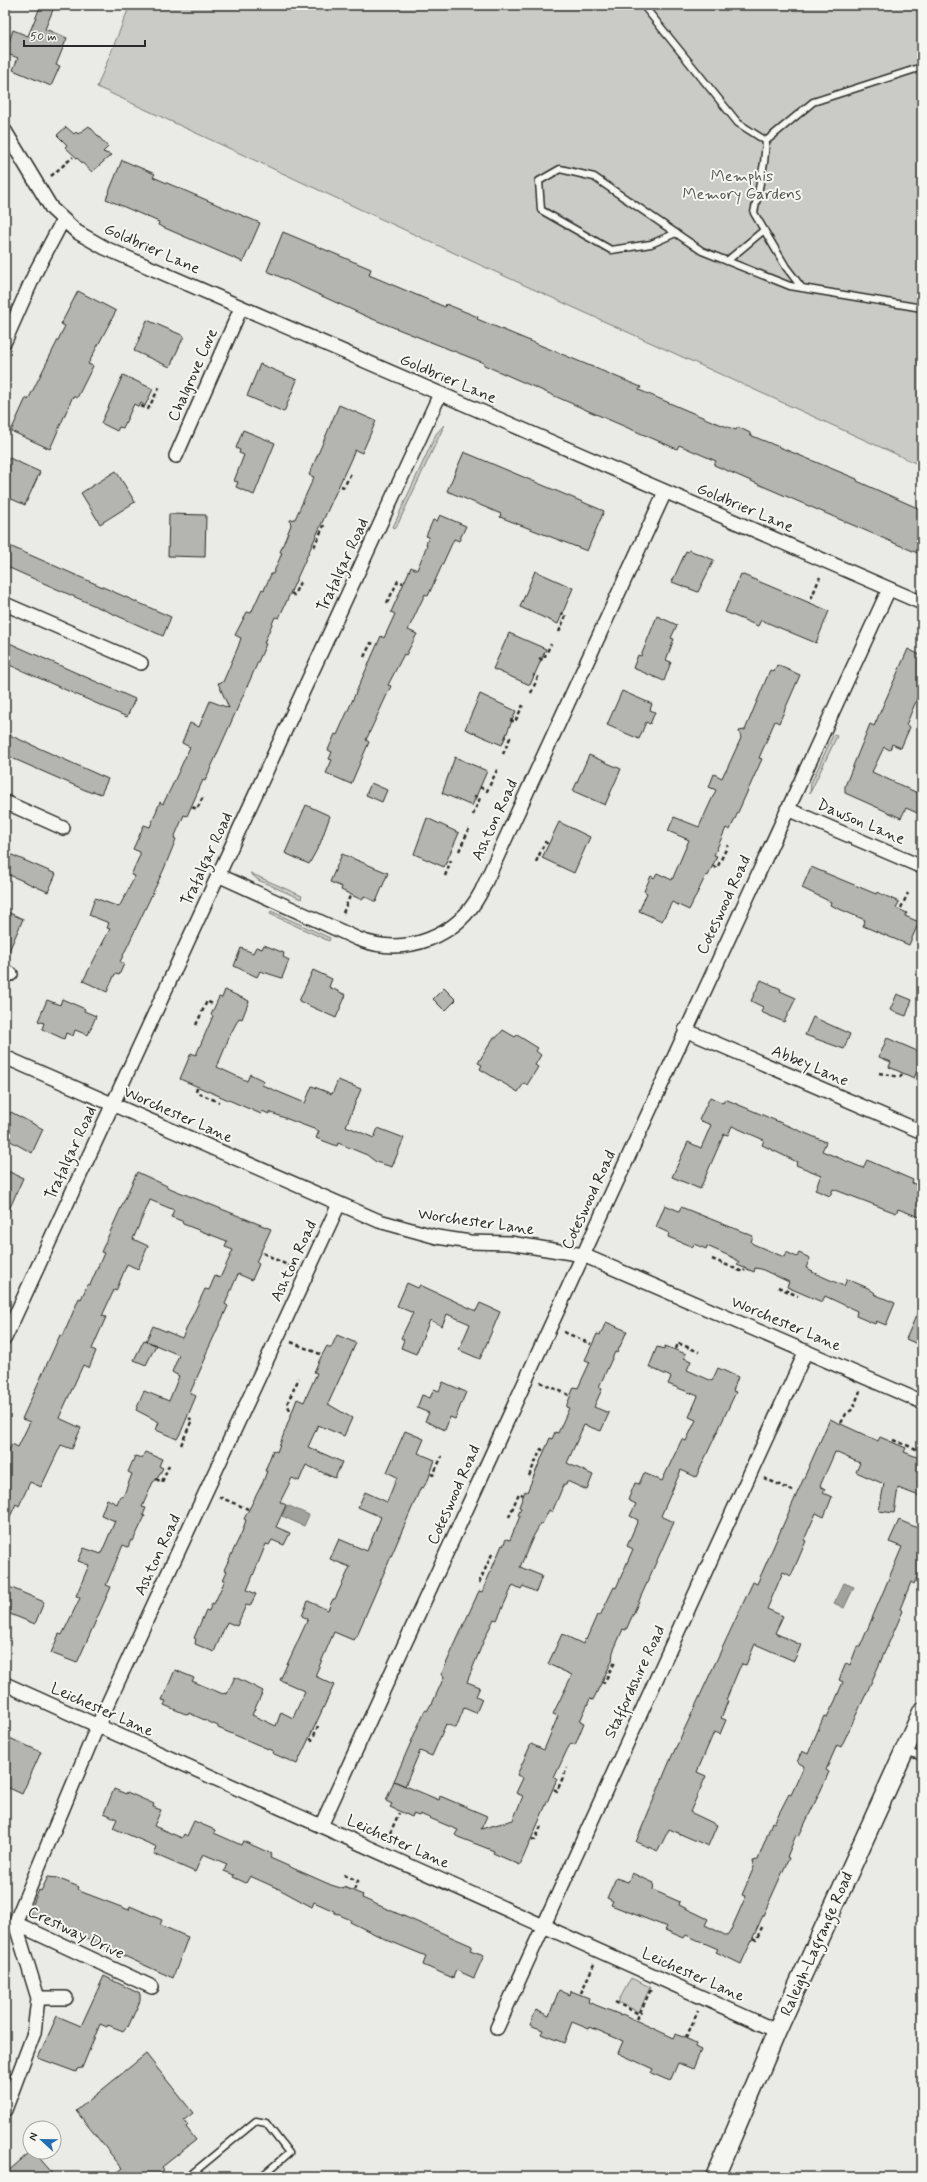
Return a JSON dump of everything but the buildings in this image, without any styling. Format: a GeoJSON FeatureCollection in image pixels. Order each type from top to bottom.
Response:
{"type":"FeatureCollection","features":[{"type":"Feature","properties":{"kind":"main road","name":"Raleigh-Lagrange Road"},"geometry":{"type":"LineString","coordinates":[[715,2177],[778,2031],[922,1712]]}},
{"type":"Feature","properties":{"kind":"street","name":"Goldbrier Lane"},"geometry":{"type":"LineString","coordinates":[[5,131],[41,193],[63,220],[77,232],[105,248],[922,603]]}},
{"type":"Feature","properties":{"kind":"street"},"geometry":{"type":"LineString","coordinates":[[5,340],[36,271],[63,220]]}},
{"type":"Feature","properties":{"kind":"street","name":"Chalgrove Cove"},"geometry":{"type":"LineString","coordinates":[[176,456],[241,308]]}},
{"type":"Feature","properties":{"kind":"street","name":"Trafalgar Road"},"geometry":{"type":"LineString","coordinates":[[5,1338],[440,394]]}},
{"type":"Feature","properties":{"kind":"street","name":"Ashton Road"},"geometry":{"type":"LineString","coordinates":[[218,875],[358,939],[376,944],[398,947],[424,942],[457,923],[468,912],[481,892],[666,492]]}},
{"type":"Feature","properties":{"kind":"street","name":"Coteswood Road"},"geometry":{"type":"LineString","coordinates":[[321,1826],[685,1030],[889,589]]}},
{"type":"Feature","properties":{"kind":"street"},"geometry":{"type":"LineString","coordinates":[[5,604],[141,663]]}},
{"type":"Feature","properties":{"kind":"street"},"geometry":{"type":"LineString","coordinates":[[5,802],[63,828]]}},
{"type":"Feature","properties":{"kind":"street","name":"Dawson Lane"},"geometry":{"type":"LineString","coordinates":[[787,809],[922,867]]}},
{"type":"Feature","properties":{"kind":"street","name":"Abbey Lane"},"geometry":{"type":"LineString","coordinates":[[685,1030],[922,1132]]}},
{"type":"Feature","properties":{"kind":"street","name":"Worchester Lane"},"geometry":{"type":"LineString","coordinates":[[7,1058],[339,1204],[402,1229],[436,1237],[470,1242],[510,1244],[583,1255],[806,1350],[922,1402]]}},
{"type":"Feature","properties":{"kind":"street","name":"Ashton Road"},"geometry":{"type":"LineString","coordinates":[[15,1923],[97,1727],[339,1204]]}},
{"type":"Feature","properties":{"kind":"street","name":"Staffordshire Road"},"geometry":{"type":"LineString","coordinates":[[497,2028],[806,1350]]}},
{"type":"Feature","properties":{"kind":"street","name":"Leichester Lane"},"geometry":{"type":"LineString","coordinates":[[5,1684],[97,1727],[778,2031]]}},
{"type":"Feature","properties":{"kind":"street","name":"Crestway Drive"},"geometry":{"type":"LineString","coordinates":[[15,1923],[152,1987]]}},
{"type":"Feature","properties":{"kind":"street","name":"Crestway Drive"},"geometry":{"type":"LineString","coordinates":[[15,1923],[38,1998]]}},
{"type":"Feature","properties":{"kind":"street"},"geometry":{"type":"LineString","coordinates":[[5,2110],[34,2033],[38,1998],[66,1998]]}},
{"type":"Feature","properties":{"kind":"lane"},"geometry":{"type":"LineString","coordinates":[[643,5],[738,122],[766,141]]}},
{"type":"Feature","properties":{"kind":"lane"},"geometry":{"type":"LineString","coordinates":[[802,288],[786,267],[754,213],[764,163],[766,141],[813,102],[922,67]]}},
{"type":"Feature","properties":{"kind":"lane"},"geometry":{"type":"LineString","coordinates":[[676,233],[650,244],[611,250],[541,210],[539,181],[560,169],[594,177],[676,233],[702,251],[727,261],[790,286],[922,308]]}},
{"type":"Feature","properties":{"kind":"lane"},"geometry":{"type":"LineString","coordinates":[[727,261],[764,230]]}},
{"type":"Feature","properties":{"kind":"lane"},"geometry":{"type":"LineString","coordinates":[[905,1750],[922,1757]]}},
{"type":"Feature","properties":{"kind":"lane"},"geometry":{"type":"LineString","coordinates":[[188,2177],[256,2121],[266,2123],[289,2153],[261,2177]]}},
{"type":"Feature","properties":{"kind":"path"},"geometry":{"type":"LineString","coordinates":[[51,176],[73,157]]}},
{"type":"Feature","properties":{"kind":"path"},"geometry":{"type":"LineString","coordinates":[[141,406],[148,409],[160,386]]}},
{"type":"Feature","properties":{"kind":"path"},"geometry":{"type":"LineString","coordinates":[[340,486],[344,487],[350,473]]}},
{"type":"Feature","properties":{"kind":"path"},"geometry":{"type":"LineString","coordinates":[[314,547],[324,525]]}},
{"type":"Feature","properties":{"kind":"path"},"geometry":{"type":"LineString","coordinates":[[811,599],[820,577]]}},
{"type":"Feature","properties":{"kind":"path"},"geometry":{"type":"LineString","coordinates":[[291,593],[294,595],[301,580]]}},
{"type":"Feature","properties":{"kind":"path"},"geometry":{"type":"LineString","coordinates":[[387,603],[398,581],[403,583]]}},
{"type":"Feature","properties":{"kind":"path"},"geometry":{"type":"LineString","coordinates":[[559,632],[566,615],[561,613]]}},
{"type":"Feature","properties":{"kind":"path"},"geometry":{"type":"LineString","coordinates":[[364,657],[371,642],[376,645]]}},
{"type":"Feature","properties":{"kind":"path"},"geometry":{"type":"LineString","coordinates":[[539,658],[544,660],[551,644]]}},
{"type":"Feature","properties":{"kind":"path"},"geometry":{"type":"LineString","coordinates":[[531,693],[538,677],[533,675]]}},
{"type":"Feature","properties":{"kind":"path"},"geometry":{"type":"LineString","coordinates":[[510,720],[516,722],[523,705]]}},
{"type":"Feature","properties":{"kind":"path"},"geometry":{"type":"LineString","coordinates":[[503,754],[510,738],[505,736]]}},
{"type":"Feature","properties":{"kind":"path"},"geometry":{"type":"LineString","coordinates":[[480,787],[487,791],[498,768]]}},
{"type":"Feature","properties":{"kind":"path"},"geometry":{"type":"LineString","coordinates":[[192,807],[197,809],[204,795]]}},
{"type":"Feature","properties":{"kind":"path"},"geometry":{"type":"LineString","coordinates":[[473,815],[480,798],[474,796]]}},
{"type":"Feature","properties":{"kind":"path"},"geometry":{"type":"LineString","coordinates":[[459,852],[469,829]]}},
{"type":"Feature","properties":{"kind":"path"},"geometry":{"type":"LineString","coordinates":[[536,862],[545,842],[548,844]]}},
{"type":"Feature","properties":{"kind":"path"},"geometry":{"type":"LineString","coordinates":[[713,866],[718,868],[728,845]]}},
{"type":"Feature","properties":{"kind":"path"},"geometry":{"type":"LineString","coordinates":[[445,876],[452,860]]}},
{"type":"Feature","properties":{"kind":"path"},"geometry":{"type":"LineString","coordinates":[[901,908],[908,893]]}},
{"type":"Feature","properties":{"kind":"path"},"geometry":{"type":"LineString","coordinates":[[343,913],[350,896]]}},
{"type":"Feature","properties":{"kind":"path"},"geometry":{"type":"LineString","coordinates":[[196,1025],[207,1001],[214,1005]]}},
{"type":"Feature","properties":{"kind":"path"},"geometry":{"type":"LineString","coordinates":[[879,1073],[900,1077],[902,1074]]}},
{"type":"Feature","properties":{"kind":"path"},"geometry":{"type":"LineString","coordinates":[[197,1088],[196,1092],[219,1102]]}},
{"type":"Feature","properties":{"kind":"path"},"geometry":{"type":"LineString","coordinates":[[263,1253],[296,1269]]}},
{"type":"Feature","properties":{"kind":"path"},"geometry":{"type":"LineString","coordinates":[[712,1259],[743,1272],[744,1270]]}},
{"type":"Feature","properties":{"kind":"path"},"geometry":{"type":"LineString","coordinates":[[778,1287],[798,1296]]}},
{"type":"Feature","properties":{"kind":"path"},"geometry":{"type":"LineString","coordinates":[[561,1330],[591,1344]]}},
{"type":"Feature","properties":{"kind":"path"},"geometry":{"type":"LineString","coordinates":[[288,1340],[320,1354]]}},
{"type":"Feature","properties":{"kind":"path"},"geometry":{"type":"LineString","coordinates":[[676,1349],[678,1344],[699,1352]]}},
{"type":"Feature","properties":{"kind":"path"},"geometry":{"type":"LineString","coordinates":[[290,1410],[287,1404],[299,1378]]}},
{"type":"Feature","properties":{"kind":"path"},"geometry":{"type":"LineString","coordinates":[[537,1381],[568,1395]]}},
{"type":"Feature","properties":{"kind":"path"},"geometry":{"type":"LineString","coordinates":[[841,1423],[853,1408],[860,1391]]}},
{"type":"Feature","properties":{"kind":"path"},"geometry":{"type":"LineString","coordinates":[[181,1445],[192,1420],[189,1418]]}},
{"type":"Feature","properties":{"kind":"path"},"geometry":{"type":"LineString","coordinates":[[893,1440],[919,1450]]}},
{"type":"Feature","properties":{"kind":"path"},"geometry":{"type":"LineString","coordinates":[[529,1476],[541,1449],[544,1450]]}},
{"type":"Feature","properties":{"kind":"path"},"geometry":{"type":"LineString","coordinates":[[431,1474],[433,1475],[442,1456]]}},
{"type":"Feature","properties":{"kind":"path"},"geometry":{"type":"LineString","coordinates":[[156,1479],[162,1482],[169,1465]]}},
{"type":"Feature","properties":{"kind":"path"},"geometry":{"type":"LineString","coordinates":[[761,1476],[793,1491]]}},
{"type":"Feature","properties":{"kind":"path"},"geometry":{"type":"LineString","coordinates":[[509,1517],[519,1493],[523,1495]]}},
{"type":"Feature","properties":{"kind":"path"},"geometry":{"type":"LineString","coordinates":[[217,1496],[248,1509]]}},
{"type":"Feature","properties":{"kind":"path"},"geometry":{"type":"LineString","coordinates":[[479,1583],[492,1554]]}},
{"type":"Feature","properties":{"kind":"path"},"geometry":{"type":"LineString","coordinates":[[602,1682],[604,1683],[615,1662]]}},
{"type":"Feature","properties":{"kind":"path"},"geometry":{"type":"LineString","coordinates":[[310,1739],[312,1740],[318,1726]]}},
{"type":"Feature","properties":{"kind":"path"},"geometry":{"type":"LineString","coordinates":[[554,1789],[557,1791],[567,1768]]}},
{"type":"Feature","properties":{"kind":"path"},"geometry":{"type":"LineString","coordinates":[[386,1843],[400,1813]]}},
{"type":"Feature","properties":{"kind":"path"},"geometry":{"type":"LineString","coordinates":[[532,1839],[535,1840],[541,1826]]}},
{"type":"Feature","properties":{"kind":"path"},"geometry":{"type":"LineString","coordinates":[[344,1875],[358,1881],[354,1890]]}},
{"type":"Feature","properties":{"kind":"path"},"geometry":{"type":"LineString","coordinates":[[753,1938],[756,1940],[763,1925]]}},
{"type":"Feature","properties":{"kind":"path"},"geometry":{"type":"LineString","coordinates":[[581,1993],[594,1963]]}},
{"type":"Feature","properties":{"kind":"path"},"geometry":{"type":"LineString","coordinates":[[637,2019],[651,1988]]}},
{"type":"Feature","properties":{"kind":"path"},"geometry":{"type":"LineString","coordinates":[[615,2002],[639,2014]]}},
{"type":"Feature","properties":{"kind":"path"},"geometry":{"type":"LineString","coordinates":[[686,2038],[699,2009]]}},
{"type":"Feature","properties":{"kind":"green space","name":"Memphis Memory Gardens"},"geometry":{"type":"Polygon","coordinates":[[[130,5],[922,5],[922,466],[478,264],[97,87],[130,5]]]}},
{"type":"Feature","properties":{"kind":"green space"},"geometry":{"type":"Polygon","coordinates":[[[444,425],[396,528],[393,527],[436,434],[444,425]]]}},
{"type":"Feature","properties":{"kind":"green space"},"geometry":{"type":"Polygon","coordinates":[[[833,735],[837,736],[810,793],[811,783],[833,735]]]}},
{"type":"Feature","properties":{"kind":"green space"},"geometry":{"type":"Polygon","coordinates":[[[250,873],[302,896],[301,899],[258,880],[250,873]]]}},
{"type":"Feature","properties":{"kind":"green space"},"geometry":{"type":"Polygon","coordinates":[[[271,911],[330,938],[329,941],[270,914],[271,911]]]}},
{"type":"Feature","properties":{"kind":"green space"},"geometry":{"type":"Polygon","coordinates":[[[631,1978],[650,1987],[639,2012],[618,2002],[631,1978]]]}},
{"type":"Feature","properties":{"kind":"shaded area"},"geometry":{"type":"Polygon","coordinates":[[[287,1505],[309,1515],[304,1526],[282,1516],[287,1505]]]}},
{"type":"Feature","properties":{"kind":"shaded area"},"geometry":{"type":"Polygon","coordinates":[[[844,1583],[854,1587],[844,1608],[834,1603],[844,1583]]]}}]}
